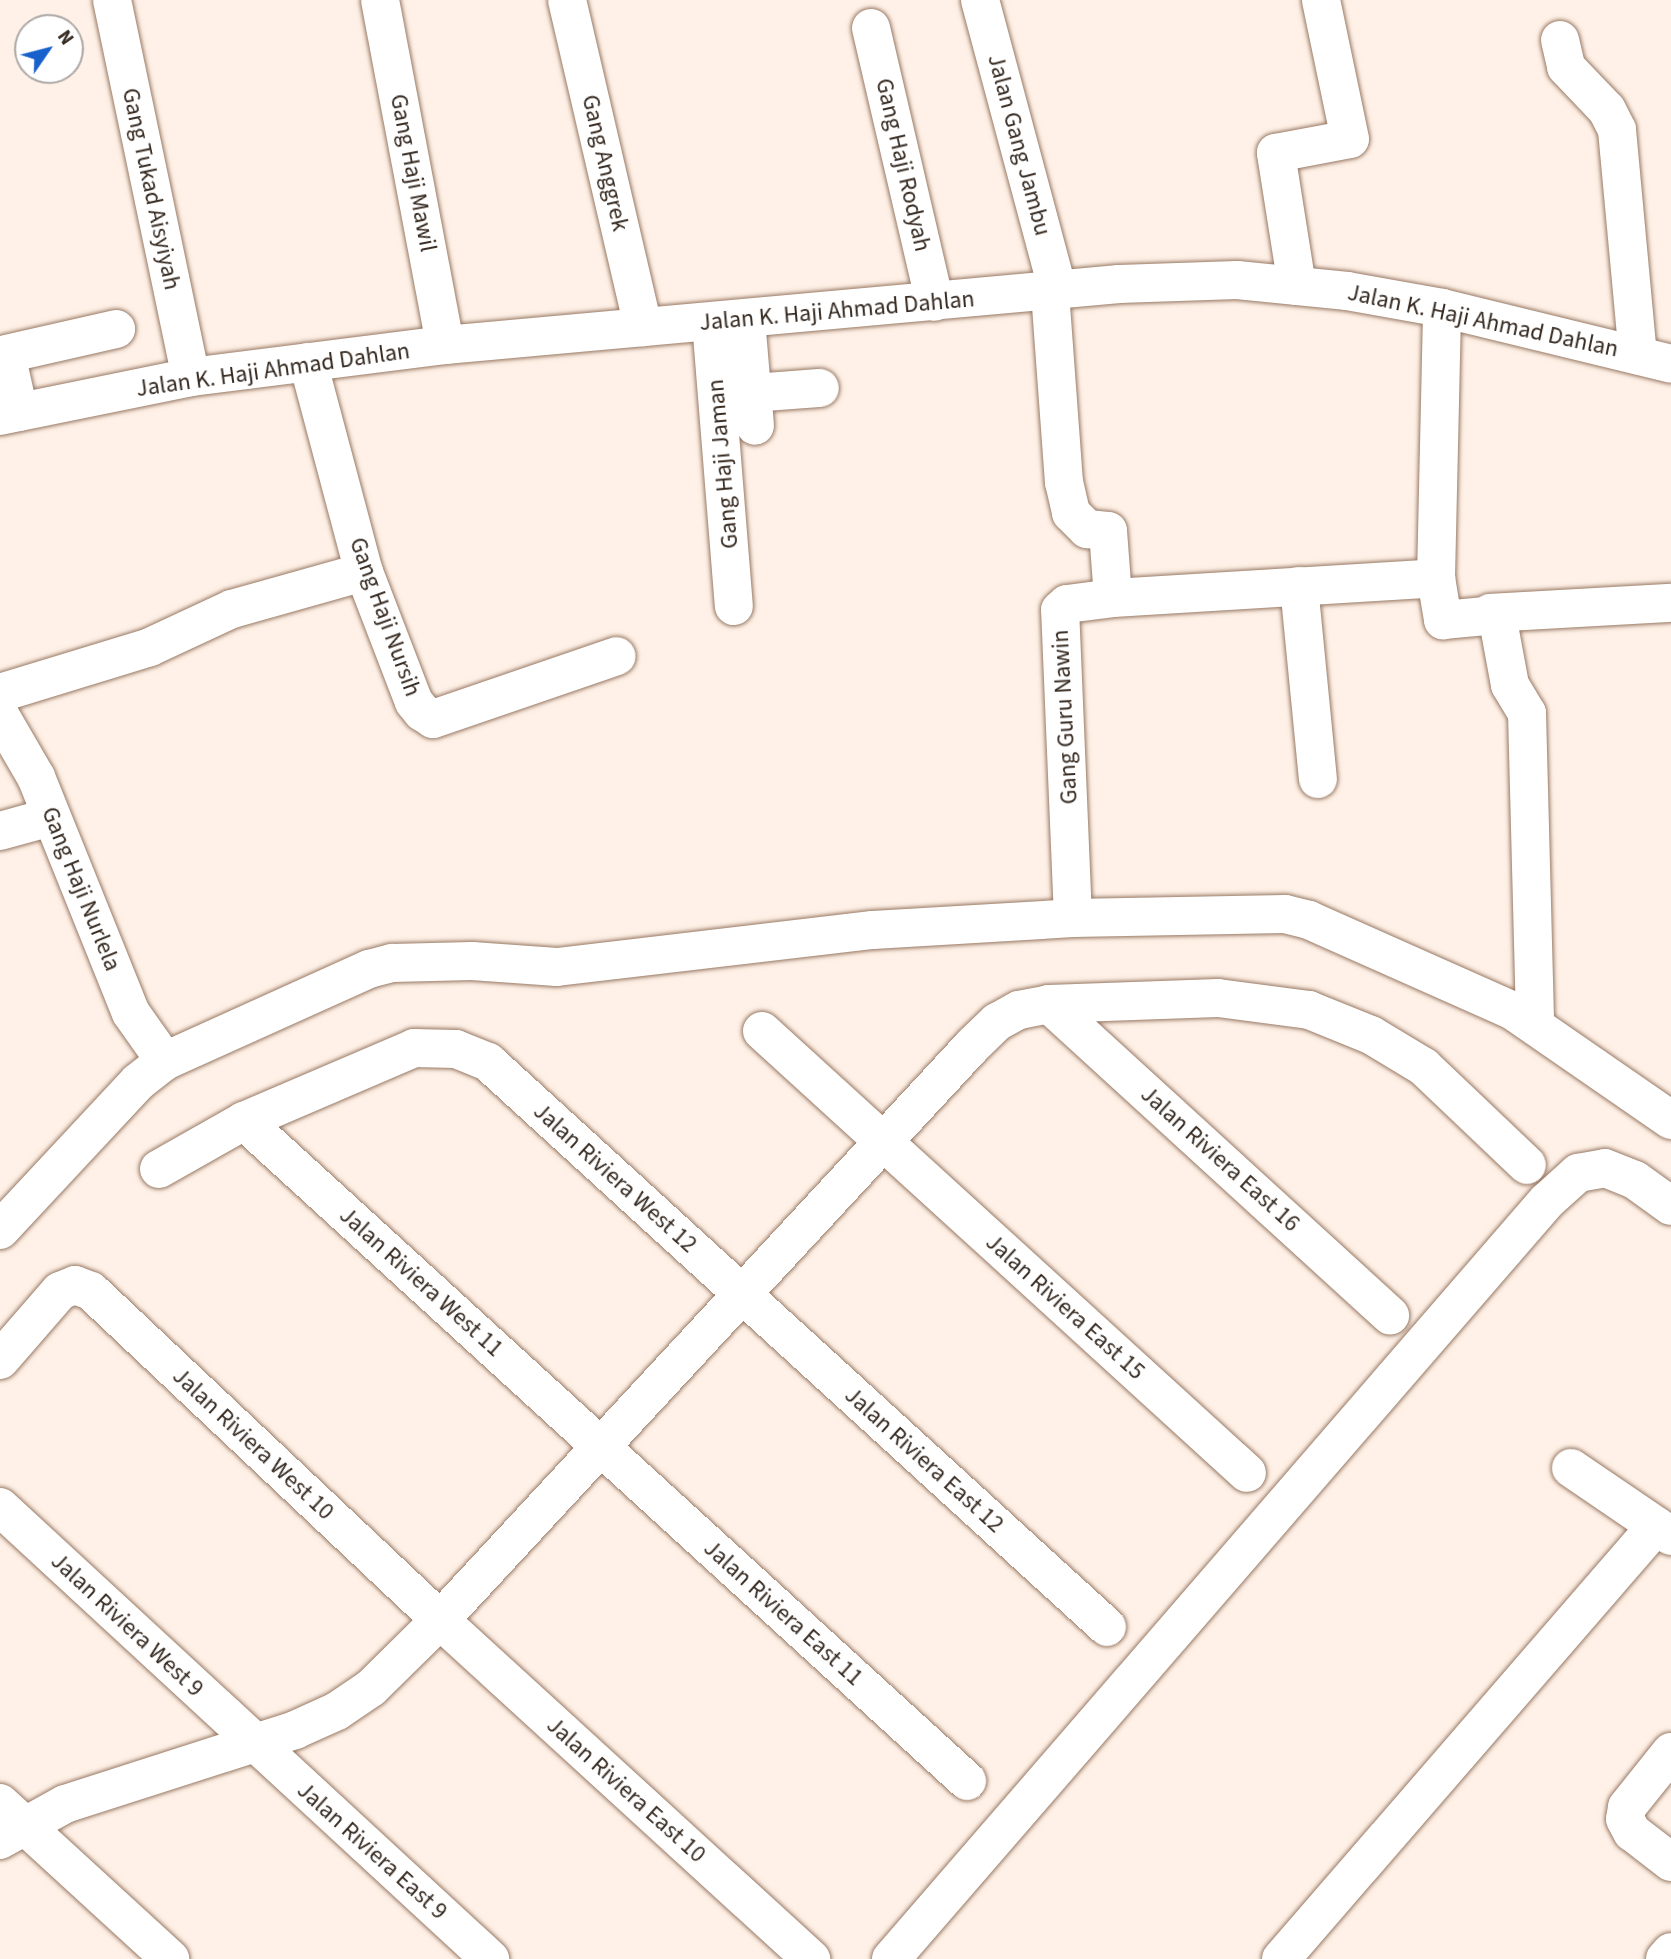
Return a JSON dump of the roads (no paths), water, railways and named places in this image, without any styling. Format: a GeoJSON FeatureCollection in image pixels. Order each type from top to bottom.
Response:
{"type":"FeatureCollection","features":[{"type":"Feature","properties":{"kind":"street","name":"Gang Tukad Aisyiyah"},"geometry":{"type":"LineString","coordinates":[[112,0],[191,377]]}},
{"type":"Feature","properties":{"kind":"street","name":"Gang Haji Mawil"},"geometry":{"type":"LineString","coordinates":[[380,0],[445,345]]}},
{"type":"Feature","properties":{"kind":"street","name":"Gang Anggrek"},"geometry":{"type":"LineString","coordinates":[[567,0],[643,327]]}},
{"type":"Feature","properties":{"kind":"street","name":"Jalan Gang Jambu"},"geometry":{"type":"LineString","coordinates":[[980,0],[1054,291]]}},
{"type":"Feature","properties":{"kind":"street"},"geometry":{"type":"LineString","coordinates":[[1297,286],[1276,153],[1350,139],[1321,0]]}},
{"type":"Feature","properties":{"kind":"street","name":"Gang Haji Rodyah"},"geometry":{"type":"LineString","coordinates":[[870,28],[935,302]]}},
{"type":"Feature","properties":{"kind":"street"},"geometry":{"type":"LineString","coordinates":[[1560,40],[1566,67],[1607,110],[1618,130],[1655,360]]}},
{"type":"Feature","properties":{"kind":"street","name":"Jalan K. Haji Ahmad Dahlan"},"geometry":{"type":"LineString","coordinates":[[10,414],[191,377],[445,345],[1054,291],[1237,280],[1442,307],[1655,360]]}},
{"type":"Feature","properties":{"kind":"street"},"geometry":{"type":"LineString","coordinates":[[1054,291],[1064,482],[1071,513],[1087,529],[1108,531],[1113,598],[1436,578]]}},
{"type":"Feature","properties":{"kind":"street"},"geometry":{"type":"LineString","coordinates":[[1442,307],[1436,578],[1443,620],[1490,612],[1671,603]]}},
{"type":"Feature","properties":{"kind":"street"},"geometry":{"type":"LineString","coordinates":[[729,321],[754,410],[820,387]]}},
{"type":"Feature","properties":{"kind":"street","name":"Gang Haji Jaman"},"geometry":{"type":"LineString","coordinates":[[729,321],[734,606]]}},
{"type":"Feature","properties":{"kind":"street"},"geometry":{"type":"LineString","coordinates":[[10,414],[3,355],[116,329]]}},
{"type":"Feature","properties":{"kind":"street","name":"Gang Haji Nursih"},"geometry":{"type":"LineString","coordinates":[[308,362],[364,572],[414,702],[433,719],[617,656]]}},
{"type":"Feature","properties":{"kind":"street"},"geometry":{"type":"LineString","coordinates":[[0,693],[150,647],[232,609],[364,572]]}},
{"type":"Feature","properties":{"kind":"street"},"geometry":{"type":"LineString","coordinates":[[1299,586],[1318,779]]}},
{"type":"Feature","properties":{"kind":"street","name":"Gang Guru Nawin"},"geometry":{"type":"LineString","coordinates":[[1073,918],[1060,610],[1067,604],[1113,598]]}},
{"type":"Feature","properties":{"kind":"street"},"geometry":{"type":"LineString","coordinates":[[1490,612],[1501,624],[1510,685],[1527,713],[1535,1025]]}},
{"type":"Feature","properties":{"kind":"street","name":"Gang Haji Nurlela"},"geometry":{"type":"LineString","coordinates":[[0,715],[36,777],[131,1013],[165,1061]]}},
{"type":"Feature","properties":{"kind":"street"},"geometry":{"type":"LineString","coordinates":[[0,831],[51,817]]}},
{"type":"Feature","properties":{"kind":"street"},"geometry":{"type":"LineString","coordinates":[[0,1230],[138,1082],[165,1061],[346,978],[392,963],[472,961],[557,967],[873,930],[1073,918],[1285,914],[1309,920],[1535,1025],[1671,1120]]}},
{"type":"Feature","properties":{"kind":"street"},"geometry":{"type":"LineString","coordinates":[[7,1823],[295,1730],[349,1703],[371,1688],[440,1620],[598,1444],[997,1022],[1019,1010],[1049,1004],[1218,998],[1309,1010],[1371,1035],[1424,1067],[1527,1165]]}},
{"type":"Feature","properties":{"kind":"street","name":"Jalan Riviera East 16"},"geometry":{"type":"LineString","coordinates":[[1049,1004],[1390,1315]]}},
{"type":"Feature","properties":{"kind":"street","name":"Jalan Riviera East 15"},"geometry":{"type":"LineString","coordinates":[[762,1031],[1247,1473]]}},
{"type":"Feature","properties":{"kind":"street","name":"Jalan Riviera West 12"},"geometry":{"type":"LineString","coordinates":[[244,1121],[414,1048],[456,1049],[488,1062],[742,1294]]}},
{"type":"Feature","properties":{"kind":"street"},"geometry":{"type":"LineString","coordinates":[[159,1169],[244,1121]]}},
{"type":"Feature","properties":{"kind":"street","name":"Jalan Riviera West 11"},"geometry":{"type":"LineString","coordinates":[[244,1121],[598,1444]]}},
{"type":"Feature","properties":{"kind":"street"},"geometry":{"type":"LineString","coordinates":[[891,1959],[1547,1201],[1578,1174],[1605,1168],[1635,1180],[1671,1206]]}},
{"type":"Feature","properties":{"kind":"street","name":"Jalan Riviera West 10"},"geometry":{"type":"LineString","coordinates":[[0,1360],[60,1291],[75,1285],[91,1291],[440,1620]]}},
{"type":"Feature","properties":{"kind":"street","name":"Jalan Riviera East 12"},"geometry":{"type":"LineString","coordinates":[[742,1294],[1107,1627]]}},
{"type":"Feature","properties":{"kind":"street","name":"Jalan Riviera East 11"},"geometry":{"type":"LineString","coordinates":[[598,1444],[967,1781]]}},
{"type":"Feature","properties":{"kind":"street"},"geometry":{"type":"LineString","coordinates":[[1281,1959],[1664,1531],[1572,1468]]}},
{"type":"Feature","properties":{"kind":"street","name":"Jalan Riviera West 9"},"geometry":{"type":"LineString","coordinates":[[0,1507],[254,1744]]}},
{"type":"Feature","properties":{"kind":"street","name":"Jalan Riviera East 10"},"geometry":{"type":"LineString","coordinates":[[440,1620],[811,1959]]}},
{"type":"Feature","properties":{"kind":"street","name":"Jalan Riviera East 9"},"geometry":{"type":"LineString","coordinates":[[254,1744],[490,1959]]}},
{"type":"Feature","properties":{"kind":"street"},"geometry":{"type":"LineString","coordinates":[[1671,1752],[1627,1807],[1625,1819],[1632,1832],[1671,1862]]}},
{"type":"Feature","properties":{"kind":"street"},"geometry":{"type":"LineString","coordinates":[[7,1823],[170,1959]]}},
{"type":"Feature","properties":{"kind":"street"},"geometry":{"type":"LineString","coordinates":[[1665,1959],[1671,1952]]}}]}
